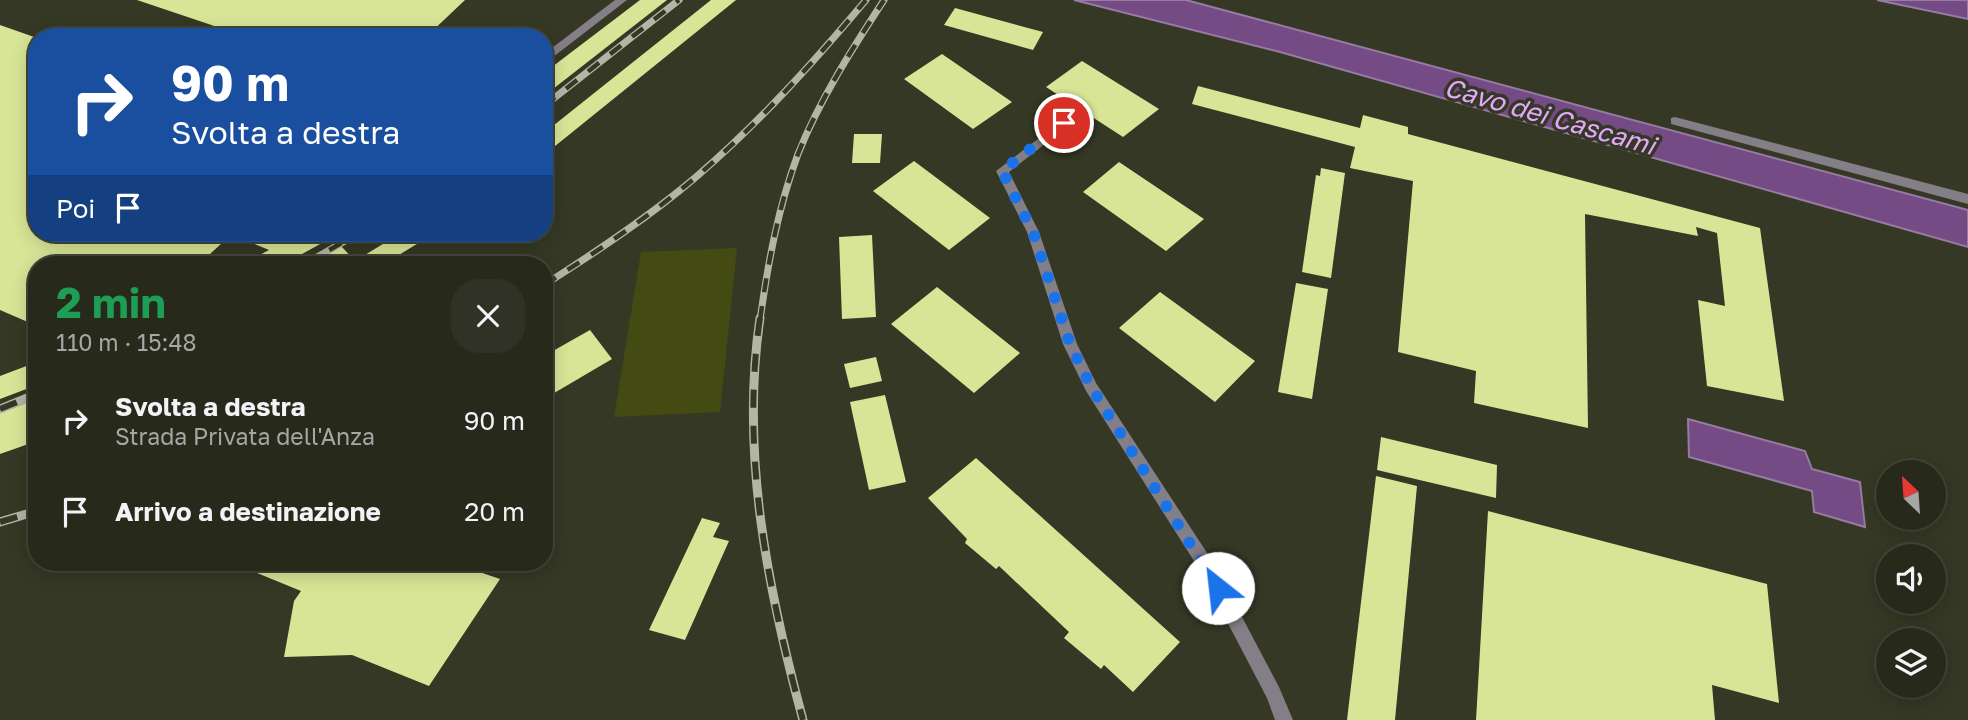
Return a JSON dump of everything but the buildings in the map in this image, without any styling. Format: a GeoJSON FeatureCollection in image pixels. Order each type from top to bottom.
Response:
{"type":"FeatureCollection","features":[{"type":"Feature","properties":{"kind":"street"},"geometry":{"type":"LineString","coordinates":[[553,53],[622,0]]}},
{"type":"Feature","properties":{"kind":"street"},"geometry":{"type":"LineString","coordinates":[[1675,121],[1968,199]]}},
{"type":"Feature","properties":{"kind":"street"},"geometry":{"type":"LineString","coordinates":[[1064,123],[1002,171],[1033,232],[1070,344],[1091,387],[1207,567],[1273,693],[1284,720]]}},
{"type":"Feature","properties":{"kind":"green space"},"geometry":{"type":"Polygon","coordinates":[[[737,248],[720,412],[614,417],[641,252],[737,248]]]}},
{"type":"Feature","properties":{"kind":"water","name":"Cavo dei Cascami"},"geometry":{"type":"Polygon","coordinates":[[[1074,0],[1186,0],[1968,210],[1968,247],[1280,52],[1074,0]]]}},
{"type":"Feature","properties":{"kind":"water"},"geometry":{"type":"Polygon","coordinates":[[[1877,0],[1968,0],[1968,19],[1877,0]]]}},
{"type":"Feature","properties":{"kind":"water"},"geometry":{"type":"Polygon","coordinates":[[[1688,419],[1805,451],[1812,469],[1860,482],[1865,527],[1814,512],[1812,491],[1689,457],[1688,419]]]}},
{"type":"Feature","properties":{"kind":"railway"},"geometry":{"type":"LineString","coordinates":[[553,99],[679,0]]}},
{"type":"Feature","properties":{"kind":"railway"},"geometry":{"type":"LineString","coordinates":[[553,279],[641,220],[719,157],[784,92],[866,0]]}},
{"type":"Feature","properties":{"kind":"railway"},"geometry":{"type":"LineString","coordinates":[[760,320],[774,236],[798,154],[826,94],[884,0]]}},
{"type":"Feature","properties":{"kind":"railway"},"geometry":{"type":"LineString","coordinates":[[319,256],[343,242]]}},
{"type":"Feature","properties":{"kind":"railway"},"geometry":{"type":"LineString","coordinates":[[760,318],[753,420],[761,521],[779,621],[803,720]]}},
{"type":"Feature","properties":{"kind":"railway"},"geometry":{"type":"LineString","coordinates":[[0,409],[28,398]]}},
{"type":"Feature","properties":{"kind":"railway"},"geometry":{"type":"LineString","coordinates":[[0,522],[28,514]]}},
{"type":"Feature","properties":{"kind":"route"},"geometry":{"type":"LineString","coordinates":[[1064,123],[1002,171],[1033,232],[1070,344],[1091,387],[1218,588]]}}]}
